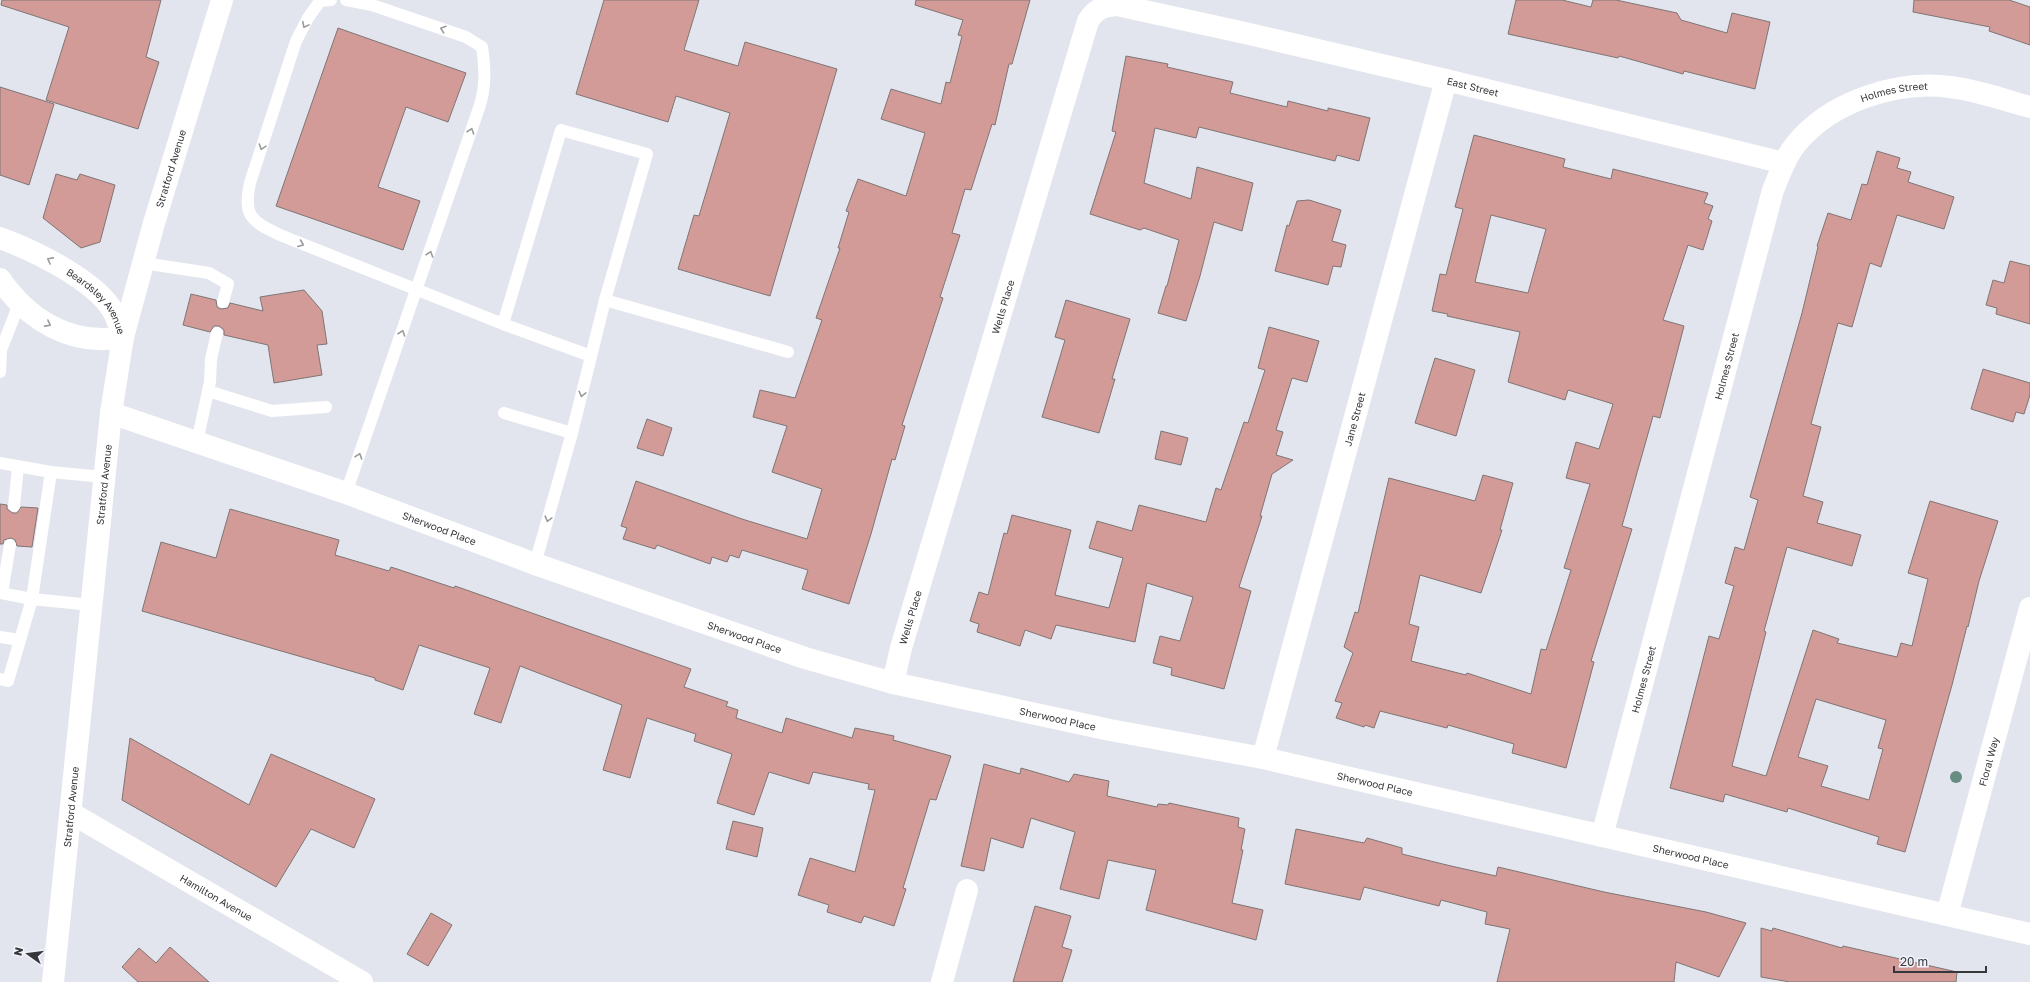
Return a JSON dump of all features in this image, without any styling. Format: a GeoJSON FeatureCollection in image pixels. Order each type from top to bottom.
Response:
{"type":"FeatureCollection","features":[{"type":"Feature","properties":{"kind":"street","name":"Stratford Avenue"},"geometry":{"type":"LineString","coordinates":[[53,982],[104,476],[111,413],[123,337],[143,262],[222,0]]}},
{"type":"Feature","properties":{"kind":"street","name":"Wells Place"},"geometry":{"type":"LineString","coordinates":[[893,683],[901,648],[1088,21],[1094,12],[1105,6],[1161,8]]}},
{"type":"Feature","properties":{"kind":"street","name":"East Street"},"geometry":{"type":"LineString","coordinates":[[1161,8],[1245,33],[1446,80],[1784,163]]}},
{"type":"Feature","properties":{"kind":"street","name":"Jane Street"},"geometry":{"type":"LineString","coordinates":[[1263,758],[1446,80]]}},
{"type":"Feature","properties":{"kind":"street","name":"Holmes Street"},"geometry":{"type":"LineString","coordinates":[[1602,836],[1771,198],[1784,163],[1795,144],[1815,125],[1849,104],[1872,95],[1925,86],[1950,87],[1974,91],[2030,108]]}},
{"type":"Feature","properties":{"kind":"street","name":"Beardsley Avenue"},"geometry":{"type":"LineString","coordinates":[[0,238],[26,247],[60,265],[96,291],[113,310],[123,337],[106,340],[83,338],[65,332],[33,315],[20,304],[0,279]]}},
{"type":"Feature","properties":{"kind":"street","name":"Sherwood Place"},"geometry":{"type":"LineString","coordinates":[[111,413],[346,493],[535,564],[805,658],[893,683],[1110,730],[1263,758],[2030,934]]}},
{"type":"Feature","properties":{"kind":"street","name":"Floral Way"},"geometry":{"type":"LineString","coordinates":[[1947,915],[2030,608]]}},
{"type":"Feature","properties":{"kind":"street","name":"Hamilton Avenue"},"geometry":{"type":"LineString","coordinates":[[71,813],[362,982]]}},
{"type":"Feature","properties":{"kind":"street"},"geometry":{"type":"LineString","coordinates":[[942,982],[967,890]]}},
{"type":"Feature","properties":{"kind":"lane"},"geometry":{"type":"LineString","coordinates":[[331,0],[320,2],[308,18],[296,41],[250,183],[247,200],[249,215],[258,225],[280,235],[417,291],[591,356]]}},
{"type":"Feature","properties":{"kind":"lane"},"geometry":{"type":"LineString","coordinates":[[346,0],[372,5],[466,38],[482,47],[486,68],[485,87],[417,291],[346,493]]}},
{"type":"Feature","properties":{"kind":"lane"},"geometry":{"type":"LineString","coordinates":[[503,324],[561,130],[647,154],[605,300],[572,433],[535,564]]}},
{"type":"Feature","properties":{"kind":"lane"},"geometry":{"type":"LineString","coordinates":[[143,262],[209,273],[228,284],[223,302]]}},
{"type":"Feature","properties":{"kind":"lane"},"geometry":{"type":"LineString","coordinates":[[605,300],[788,352]]}},
{"type":"Feature","properties":{"kind":"lane"},"geometry":{"type":"LineString","coordinates":[[0,372],[1,350],[20,304]]}},
{"type":"Feature","properties":{"kind":"lane"},"geometry":{"type":"LineString","coordinates":[[197,442],[208,391],[211,359],[217,333]]}},
{"type":"Feature","properties":{"kind":"lane"},"geometry":{"type":"LineString","coordinates":[[208,391],[272,411],[326,407]]}},
{"type":"Feature","properties":{"kind":"lane"},"geometry":{"type":"LineString","coordinates":[[504,413],[572,433]]}},
{"type":"Feature","properties":{"kind":"lane"},"geometry":{"type":"LineString","coordinates":[[0,463],[51,472],[104,476]]}},
{"type":"Feature","properties":{"kind":"lane"},"geometry":{"type":"LineString","coordinates":[[14,506],[18,467]]}},
{"type":"Feature","properties":{"kind":"lane"},"geometry":{"type":"LineString","coordinates":[[0,679],[8,681],[32,599],[51,472]]}},
{"type":"Feature","properties":{"kind":"lane"},"geometry":{"type":"LineString","coordinates":[[10,545],[1,593],[32,599],[91,605]]}},
{"type":"Feature","properties":{"kind":"lane"},"geometry":{"type":"LineString","coordinates":[[0,637],[20,640]]}},
{"type":"Feature","properties":{"kind":"building"},"geometry":{"type":"Polygon","coordinates":[[[2,0],[161,0],[146,57],[159,62],[138,129],[46,100],[69,27],[1,5],[2,0]]]}},
{"type":"Feature","properties":{"kind":"building"},"geometry":{"type":"Polygon","coordinates":[[[604,0],[699,0],[684,50],[738,66],[745,42],[837,69],[770,296],[678,269],[694,215],[699,216],[730,113],[676,96],[668,122],[576,94],[604,0]]]}},
{"type":"Feature","properties":{"kind":"building"},"geometry":{"type":"Polygon","coordinates":[[[916,0],[1030,0],[1012,64],[1009,64],[995,125],[992,124],[971,190],[965,189],[952,233],[960,235],[940,297],[943,298],[902,425],[905,426],[895,460],[892,459],[849,604],[802,589],[808,570],[742,550],[739,558],[730,555],[727,562],[712,557],[710,564],[657,545],[655,549],[623,539],[627,528],[621,526],[636,481],[742,519],[807,539],[822,489],[772,472],[787,426],[753,417],[760,390],[795,398],[822,320],[816,318],[840,248],[838,248],[849,212],[846,211],[858,179],[906,196],[925,133],[881,119],[891,89],[941,104],[946,82],[950,83],[962,36],[958,35],[963,20],[915,5],[916,0]]]}},
{"type":"Feature","properties":{"kind":"building"},"geometry":{"type":"Polygon","coordinates":[[[1516,0],[1562,0],[1591,7],[1593,0],[1616,0],[1677,13],[1681,20],[1727,33],[1732,13],[1770,22],[1755,89],[1684,71],[1683,74],[1619,56],[1618,58],[1508,34],[1516,0]]]}},
{"type":"Feature","properties":{"kind":"building"},"geometry":{"type":"Polygon","coordinates":[[[1914,0],[2009,0],[2030,7],[2030,45],[1989,31],[1990,27],[1913,12],[1914,0]]]}},
{"type":"Feature","properties":{"kind":"building"},"geometry":{"type":"Polygon","coordinates":[[[338,28],[466,73],[448,122],[406,107],[378,187],[420,201],[403,250],[276,206],[338,28]]]}},
{"type":"Feature","properties":{"kind":"building"},"geometry":{"type":"Polygon","coordinates":[[[1126,56],[1168,64],[1167,67],[1233,82],[1230,93],[1287,107],[1288,101],[1328,111],[1328,108],[1370,118],[1359,161],[1337,155],[1335,161],[1199,127],[1196,138],[1155,128],[1144,183],[1191,199],[1197,167],[1253,183],[1242,231],[1214,222],[1200,276],[1186,321],[1158,313],[1179,240],[1144,228],[1140,230],[1090,214],[1116,132],[1112,131],[1126,56]]]}},
{"type":"Feature","properties":{"kind":"building"},"geometry":{"type":"Polygon","coordinates":[[[0,87],[54,104],[29,185],[0,175],[0,87]]]}},
{"type":"Feature","properties":{"kind":"building"},"geometry":{"type":"Polygon","coordinates":[[[1474,135],[1565,159],[1563,167],[1611,179],[1613,169],[1708,193],[1704,203],[1713,206],[1708,219],[1712,221],[1703,250],[1688,245],[1663,320],[1684,326],[1660,418],[1653,416],[1622,526],[1632,529],[1591,661],[1594,662],[1566,768],[1512,753],[1514,744],[1448,725],[1447,728],[1380,711],[1374,728],[1365,725],[1364,727],[1336,718],[1342,703],[1335,701],[1353,653],[1344,647],[1355,612],[1358,613],[1389,478],[1475,501],[1483,475],[1513,483],[1500,530],[1502,530],[1481,593],[1420,575],[1409,624],[1419,627],[1411,661],[1466,675],[1467,673],[1531,694],[1541,649],[1546,650],[1571,570],[1564,568],[1590,484],[1566,478],[1576,442],[1599,449],[1613,404],[1568,390],[1565,400],[1508,382],[1520,332],[1447,316],[1448,314],[1432,311],[1440,274],[1446,275],[1463,209],[1455,207],[1474,135]],[[1491,215],[1475,282],[1528,293],[1546,229],[1491,215]]]}},
{"type":"Feature","properties":{"kind":"building"},"geometry":{"type":"Polygon","coordinates":[[[1877,151],[1900,158],[1897,168],[1911,172],[1908,182],[1954,197],[1944,229],[1897,215],[1881,267],[1870,263],[1852,327],[1838,323],[1811,424],[1821,427],[1803,496],[1823,502],[1817,523],[1861,535],[1852,566],[1787,547],[1764,631],[1766,632],[1732,766],[1766,776],[1813,630],[1839,639],[1837,643],[1897,657],[1901,643],[1912,646],[1928,579],[1908,573],[1930,501],[1998,521],[1979,581],[1968,627],[1967,626],[1905,852],[1877,844],[1879,837],[1788,808],[1787,812],[1725,794],[1723,802],[1670,788],[1709,636],[1719,639],[1734,586],[1725,583],[1735,547],[1744,550],[1758,500],[1750,497],[1802,313],[1817,246],[1828,213],[1851,220],[1862,184],[1867,185],[1877,151]],[[1816,699],[1798,757],[1828,766],[1821,786],[1869,800],[1883,749],[1878,748],[1886,720],[1816,699]]]}},
{"type":"Feature","properties":{"kind":"building"},"geometry":{"type":"Polygon","coordinates":[[[56,174],[77,180],[80,174],[115,185],[100,242],[81,248],[43,218],[56,174]]]}},
{"type":"Feature","properties":{"kind":"building"},"geometry":{"type":"Polygon","coordinates":[[[1309,200],[1341,210],[1332,241],[1346,245],[1341,267],[1333,266],[1328,285],[1275,271],[1287,225],[1289,226],[1297,201],[1309,200]]]}},
{"type":"Feature","properties":{"kind":"building"},"geometry":{"type":"Polygon","coordinates":[[[2010,261],[2030,266],[2030,324],[1996,314],[1997,308],[1986,305],[1993,280],[2004,283],[2010,261]]]}},
{"type":"Feature","properties":{"kind":"building"},"geometry":{"type":"Polygon","coordinates":[[[304,290],[322,311],[327,344],[317,345],[322,375],[274,383],[268,345],[224,335],[224,330],[219,326],[214,326],[210,332],[183,325],[191,294],[216,300],[217,307],[221,309],[228,308],[230,303],[263,311],[260,297],[304,290]]]}},
{"type":"Feature","properties":{"kind":"building"},"geometry":{"type":"Polygon","coordinates":[[[1066,300],[1130,319],[1112,379],[1115,379],[1099,433],[1042,417],[1065,340],[1055,337],[1066,300]]]}},
{"type":"Feature","properties":{"kind":"building"},"geometry":{"type":"Polygon","coordinates":[[[1269,327],[1319,341],[1307,382],[1292,378],[1276,430],[1283,432],[1276,455],[1293,460],[1272,474],[1260,516],[1262,516],[1239,587],[1251,591],[1224,689],[1171,675],[1172,668],[1153,663],[1160,636],[1180,641],[1193,597],[1147,583],[1135,642],[1056,625],[1051,639],[1025,630],[1020,646],[977,632],[979,624],[970,621],[979,592],[988,595],[1004,533],[1007,534],[1012,515],[1071,530],[1055,595],[1109,608],[1123,558],[1089,548],[1097,521],[1132,531],[1139,505],[1206,522],[1216,488],[1221,490],[1244,422],[1248,423],[1265,370],[1258,368],[1269,327]]]}},
{"type":"Feature","properties":{"kind":"building"},"geometry":{"type":"Polygon","coordinates":[[[1435,358],[1475,370],[1456,436],[1415,423],[1435,358]]]}},
{"type":"Feature","properties":{"kind":"building"},"geometry":{"type":"Polygon","coordinates":[[[1983,369],[2030,383],[2030,395],[2024,414],[2016,412],[2013,422],[1971,409],[1983,369]]]}},
{"type":"Feature","properties":{"kind":"building"},"geometry":{"type":"Polygon","coordinates":[[[647,419],[672,428],[663,456],[637,448],[647,419]]]}},
{"type":"Feature","properties":{"kind":"building"},"geometry":{"type":"Polygon","coordinates":[[[1161,431],[1188,438],[1181,465],[1155,459],[1161,431]]]}},
{"type":"Feature","properties":{"kind":"building"},"geometry":{"type":"Polygon","coordinates":[[[0,504],[7,505],[7,509],[13,513],[17,513],[21,507],[38,508],[32,547],[17,546],[15,540],[11,538],[4,540],[3,544],[0,544],[0,504]]]}},
{"type":"Feature","properties":{"kind":"building"},"geometry":{"type":"Polygon","coordinates":[[[230,509],[339,540],[335,555],[389,571],[391,567],[454,588],[455,586],[691,669],[684,687],[728,702],[726,706],[738,710],[736,718],[782,733],[786,718],[852,738],[855,728],[894,736],[893,740],[951,756],[936,800],[930,799],[903,888],[906,889],[894,926],[864,916],[861,923],[827,912],[829,905],[798,895],[810,858],[855,872],[875,790],[868,789],[869,784],[813,772],[809,784],[769,772],[754,815],[717,803],[732,754],[694,741],[696,734],[647,718],[630,778],[603,770],[622,705],[520,666],[501,723],[474,714],[490,668],[419,645],[403,690],[375,680],[375,678],[142,611],[161,542],[216,558],[230,509]]]}},
{"type":"Feature","properties":{"kind":"building"},"geometry":{"type":"Polygon","coordinates":[[[130,738],[249,805],[271,754],[375,799],[354,848],[311,829],[276,887],[122,800],[130,738]]]}},
{"type":"Feature","properties":{"kind":"building"},"geometry":{"type":"Polygon","coordinates":[[[984,764],[1020,774],[1021,768],[1069,782],[1074,774],[1109,781],[1107,796],[1157,807],[1158,804],[1168,805],[1169,803],[1239,818],[1238,827],[1245,829],[1241,850],[1243,850],[1232,903],[1263,910],[1256,940],[1146,910],[1156,870],[1108,860],[1099,899],[1060,889],[1075,832],[1031,818],[1023,848],[991,838],[984,871],[961,866],[984,764]]]}},
{"type":"Feature","properties":{"kind":"building"},"geometry":{"type":"Polygon","coordinates":[[[733,821],[763,828],[757,857],[726,849],[733,821]]]}},
{"type":"Feature","properties":{"kind":"building"},"geometry":{"type":"Polygon","coordinates":[[[1296,829],[1364,843],[1367,838],[1402,848],[1402,854],[1451,866],[1496,876],[1498,867],[1604,892],[1706,912],[1746,923],[1719,977],[1676,962],[1674,982],[1497,982],[1510,929],[1485,924],[1487,912],[1441,900],[1439,906],[1364,887],[1360,900],[1285,884],[1296,829]]]}},
{"type":"Feature","properties":{"kind":"building"},"geometry":{"type":"Polygon","coordinates":[[[1035,906],[1071,916],[1062,947],[1072,950],[1062,982],[1013,982],[1035,906]]]}},
{"type":"Feature","properties":{"kind":"building"},"geometry":{"type":"Polygon","coordinates":[[[431,913],[452,925],[428,966],[407,954],[431,913]]]}},
{"type":"Feature","properties":{"kind":"building"},"geometry":{"type":"Polygon","coordinates":[[[1761,928],[1772,931],[1773,928],[1842,948],[1843,946],[1957,972],[1956,982],[1790,982],[1761,977],[1761,928]]]}},
{"type":"Feature","properties":{"kind":"building"},"geometry":{"type":"Polygon","coordinates":[[[170,947],[209,982],[138,982],[122,967],[139,948],[156,963],[170,947]]]}}]}
